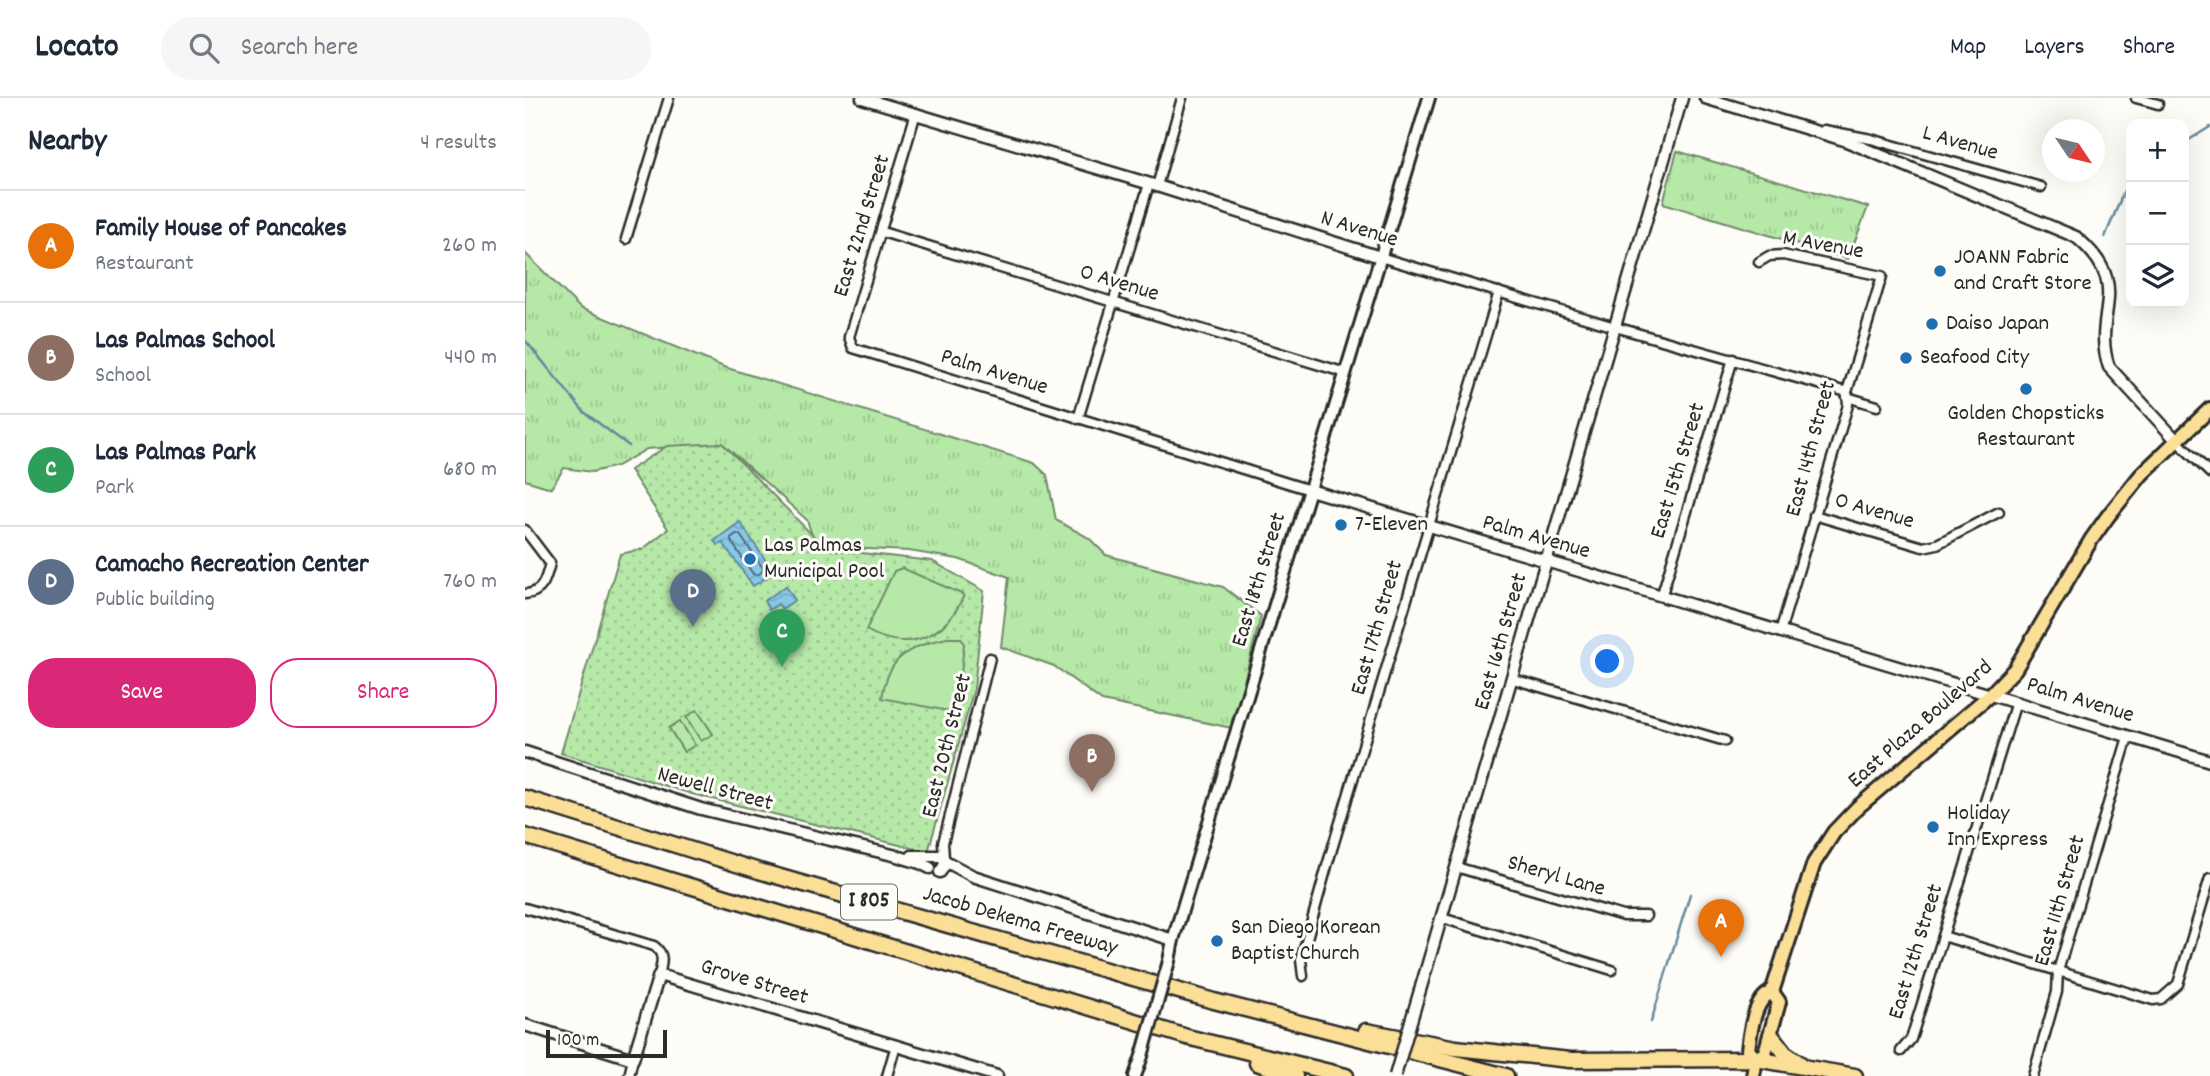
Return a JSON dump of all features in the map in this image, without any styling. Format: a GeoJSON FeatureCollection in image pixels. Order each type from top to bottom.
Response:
{"type":"FeatureCollection","features":[{"type":"Feature","properties":{"kind":"highway","name":"Jacob Dekema Freeway"},"geometry":{"type":"LineString","coordinates":[[525,798],[759,871],[1215,1001],[1506,1076]]}},
{"type":"Feature","properties":{"kind":"highway","name":"I 805"},"geometry":{"type":"LineString","coordinates":[[525,836],[1187,1038],[1346,1076]]}},
{"type":"Feature","properties":{"kind":"highway"},"geometry":{"type":"LineString","coordinates":[[1215,1001],[1283,1012],[1456,1048],[1570,1060],[1756,1059],[1855,1076]]}},
{"type":"Feature","properties":{"kind":"highway"},"geometry":{"type":"LineString","coordinates":[[1771,1035],[1785,1053],[1804,1066]]}},
{"type":"Feature","properties":{"kind":"highway"},"geometry":{"type":"LineString","coordinates":[[1187,1038],[1295,1076]]}},
{"type":"Feature","properties":{"kind":"main road","name":"East 18th Street"},"geometry":{"type":"LineString","coordinates":[[1135,1076],[1173,940],[1429,98]]}},
{"type":"Feature","properties":{"kind":"main road","name":"East Plaza Boulevard"},"geometry":{"type":"LineString","coordinates":[[1756,1059],[1748,1050],[1761,999],[1772,992],[1814,863],[1834,832],[1858,807],[1991,694],[2015,669],[2108,516],[2142,474],[2210,409]]}},
{"type":"Feature","properties":{"kind":"main road","name":"East Plaza Boulevard"},"geometry":{"type":"LineString","coordinates":[[1753,1076],[1756,1059],[1766,1053],[1779,1002],[1772,992]]}},
{"type":"Feature","properties":{"kind":"street"},"geometry":{"type":"LineString","coordinates":[[626,239],[669,98]]}},
{"type":"Feature","properties":{"kind":"street","name":"N Avenue"},"geometry":{"type":"LineString","coordinates":[[862,98],[1153,185],[1380,257],[1733,359],[1877,406]]}},
{"type":"Feature","properties":{"kind":"street"},"geometry":{"type":"LineString","coordinates":[[1078,419],[1113,302],[1182,98]]}},
{"type":"Feature","properties":{"kind":"street","name":"East 16th Street"},"geometry":{"type":"LineString","coordinates":[[1395,1076],[1682,98]]}},
{"type":"Feature","properties":{"kind":"street","name":"L Avenue"},"geometry":{"type":"LineString","coordinates":[[1706,98],[1802,126],[1871,139],[2041,187]]}},
{"type":"Feature","properties":{"kind":"street"},"geometry":{"type":"LineString","coordinates":[[2136,98],[2158,104]]}},
{"type":"Feature","properties":{"kind":"street","name":"East 22nd Street"},"geometry":{"type":"LineString","coordinates":[[853,348],[849,337],[916,113]]}},
{"type":"Feature","properties":{"kind":"street"},"geometry":{"type":"LineString","coordinates":[[1802,126],[1844,140],[2076,237],[2093,251],[2107,281],[2109,300],[2104,353],[2109,367],[2210,473]]}},
{"type":"Feature","properties":{"kind":"street","name":"O Avenue"},"geometry":{"type":"LineString","coordinates":[[882,232],[1346,373]]}},
{"type":"Feature","properties":{"kind":"street","name":"M Avenue"},"geometry":{"type":"LineString","coordinates":[[1759,262],[1769,256],[1783,256],[1882,276]]}},
{"type":"Feature","properties":{"kind":"street","name":"East 14th Street"},"geometry":{"type":"LineString","coordinates":[[1780,632],[1848,405],[1847,394],[1882,276]]}},
{"type":"Feature","properties":{"kind":"street","name":"East 17th Street"},"geometry":{"type":"LineString","coordinates":[[1303,976],[1301,960],[1323,878],[1499,292]]}},
{"type":"Feature","properties":{"kind":"street","name":"Palm Avenue"},"geometry":{"type":"LineString","coordinates":[[853,348],[1428,526],[1662,594],[2210,761]]}},
{"type":"Feature","properties":{"kind":"street","name":"East 15th Street"},"geometry":{"type":"LineString","coordinates":[[1662,594],[1733,359]]}},
{"type":"Feature","properties":{"kind":"street","name":"O Avenue"},"geometry":{"type":"LineString","coordinates":[[1814,515],[1923,547],[1937,544],[1999,512]]}},
{"type":"Feature","properties":{"kind":"street"},"geometry":{"type":"LineString","coordinates":[[525,530],[550,563],[546,579],[539,590],[534,594],[525,594]]}},
{"type":"Feature","properties":{"kind":"street","name":"East 20th Street"},"geometry":{"type":"LineString","coordinates":[[938,862],[990,658]]}},
{"type":"Feature","properties":{"kind":"street"},"geometry":{"type":"LineString","coordinates":[[1513,679],[1725,741]]}},
{"type":"Feature","properties":{"kind":"street","name":"East 12th Street"},"geometry":{"type":"LineString","coordinates":[[1901,1051],[1910,1039],[2016,702]]}},
{"type":"Feature","properties":{"kind":"street","name":"East 11th Street"},"geometry":{"type":"LineString","coordinates":[[2033,1076],[2057,992],[2059,971],[2128,737]]}},
{"type":"Feature","properties":{"kind":"street","name":"Newell Street"},"geometry":{"type":"LineString","coordinates":[[525,752],[701,809],[920,863],[938,862],[973,876],[1173,940]]}},
{"type":"Feature","properties":{"kind":"street","name":"Sheryl Lane"},"geometry":{"type":"LineString","coordinates":[[1456,867],[1623,916],[1646,916]]}},
{"type":"Feature","properties":{"kind":"street"},"geometry":{"type":"LineString","coordinates":[[1943,936],[2153,1000],[2161,999],[2178,984],[2210,878]]}},
{"type":"Feature","properties":{"kind":"street"},"geometry":{"type":"LineString","coordinates":[[525,908],[660,951],[663,959],[629,1076]]}},
{"type":"Feature","properties":{"kind":"street"},"geometry":{"type":"LineString","coordinates":[[1442,918],[1612,970]]}},
{"type":"Feature","properties":{"kind":"street","name":"Grove Street"},"geometry":{"type":"LineString","coordinates":[[659,975],[997,1076]]}},
{"type":"Feature","properties":{"kind":"street"},"geometry":{"type":"LineString","coordinates":[[525,1026],[633,1059]]}},
{"type":"Feature","properties":{"kind":"street"},"geometry":{"type":"LineString","coordinates":[[887,1076],[896,1045]]}},
{"type":"Feature","properties":{"kind":"green space"},"geometry":{"type":"Polygon","coordinates":[[[1677,151],[1868,207],[1848,259],[1663,203],[1677,151]]]}},
{"type":"Feature","properties":{"kind":"green space"},"geometry":{"type":"Polygon","coordinates":[[[525,253],[580,308],[724,367],[1034,463],[1047,475],[1056,520],[1089,538],[1106,555],[1223,587],[1261,616],[1232,728],[1102,701],[1054,666],[1001,647],[1009,577],[958,559],[909,551],[828,547],[812,535],[807,520],[722,443],[647,449],[617,466],[592,472],[564,468],[551,488],[525,480],[525,253]]]}},
{"type":"Feature","properties":{"kind":"green space"},"geometry":{"type":"Polygon","coordinates":[[[722,443],[826,549],[932,561],[984,591],[974,689],[928,852],[692,794],[561,753],[620,554],[643,549],[668,529],[630,470],[667,446],[722,443]]]}},
{"type":"Feature","properties":{"kind":"green space"},"geometry":{"type":"Polygon","coordinates":[[[902,568],[964,595],[947,622],[936,631],[911,641],[897,641],[866,630],[894,571],[902,568]]]}},
{"type":"Feature","properties":{"kind":"green space"},"geometry":{"type":"Polygon","coordinates":[[[947,638],[961,638],[964,644],[958,702],[948,711],[882,698],[889,672],[903,655],[922,645],[947,638]]]}},
{"type":"Feature","properties":{"kind":"green space"},"geometry":{"type":"Polygon","coordinates":[[[697,710],[713,734],[701,741],[686,717],[697,710]]]}},
{"type":"Feature","properties":{"kind":"green space"},"geometry":{"type":"Polygon","coordinates":[[[680,721],[695,745],[684,752],[669,728],[680,721]]]}},
{"type":"Feature","properties":{"kind":"water","name":"Las Palmas Municipal Pool"},"geometry":{"type":"Polygon","coordinates":[[[740,522],[774,573],[753,586],[723,543],[718,545],[714,541],[740,522]]]}},
{"type":"Feature","properties":{"kind":"water"},"geometry":{"type":"Polygon","coordinates":[[[786,586],[795,600],[782,609],[778,604],[769,610],[764,601],[786,586]]]}},
{"type":"Feature","properties":{"kind":"waterway"},"geometry":{"type":"LineString","coordinates":[[2189,140],[2210,127]]}},
{"type":"Feature","properties":{"kind":"waterway"},"geometry":{"type":"LineString","coordinates":[[2105,237],[2128,182]]}},
{"type":"Feature","properties":{"kind":"waterway"},"geometry":{"type":"LineString","coordinates":[[525,340],[584,412],[629,446]]}},
{"type":"Feature","properties":{"kind":"waterway"},"geometry":{"type":"LineString","coordinates":[[1651,1022],[1690,894]]}},
{"type":"Feature","properties":{"kind":"place","name":"JOANN Fabric and Craft Store"},"geometry":{"type":"Point","coordinates":[1940,271]}},
{"type":"Feature","properties":{"kind":"place","name":"Daiso Japan"},"geometry":{"type":"Point","coordinates":[1932,324]}},
{"type":"Feature","properties":{"kind":"place","name":"Seafood City"},"geometry":{"type":"Point","coordinates":[1906,358]}},
{"type":"Feature","properties":{"kind":"place","name":"Golden Chopsticks Restaurant"},"geometry":{"type":"Point","coordinates":[2026,389]}},
{"type":"Feature","properties":{"kind":"place","name":"7-Eleven"},"geometry":{"type":"Point","coordinates":[1341,525]}},
{"type":"Feature","properties":{"kind":"place","name":"Las Palmas Municipal Pool"},"geometry":{"type":"Point","coordinates":[750,559]}},
{"type":"Feature","properties":{"kind":"place","name":"Camacho Recreation Center"},"geometry":{"type":"Point","coordinates":[693,627]}},
{"type":"Feature","properties":{"kind":"place","name":"Las Palmas Park"},"geometry":{"type":"Point","coordinates":[782,667]}},
{"type":"Feature","properties":{"kind":"place","name":"Las Palmas School"},"geometry":{"type":"Point","coordinates":[1092,792]}},
{"type":"Feature","properties":{"kind":"place","name":"Holiday Inn Express"},"geometry":{"type":"Point","coordinates":[1933,827]}},
{"type":"Feature","properties":{"kind":"place","name":"San Diego Korean Baptist Church"},"geometry":{"type":"Point","coordinates":[1217,941]}},
{"type":"Feature","properties":{"kind":"place","name":"Family House of Pancakes"},"geometry":{"type":"Point","coordinates":[1721,957]}}]}
